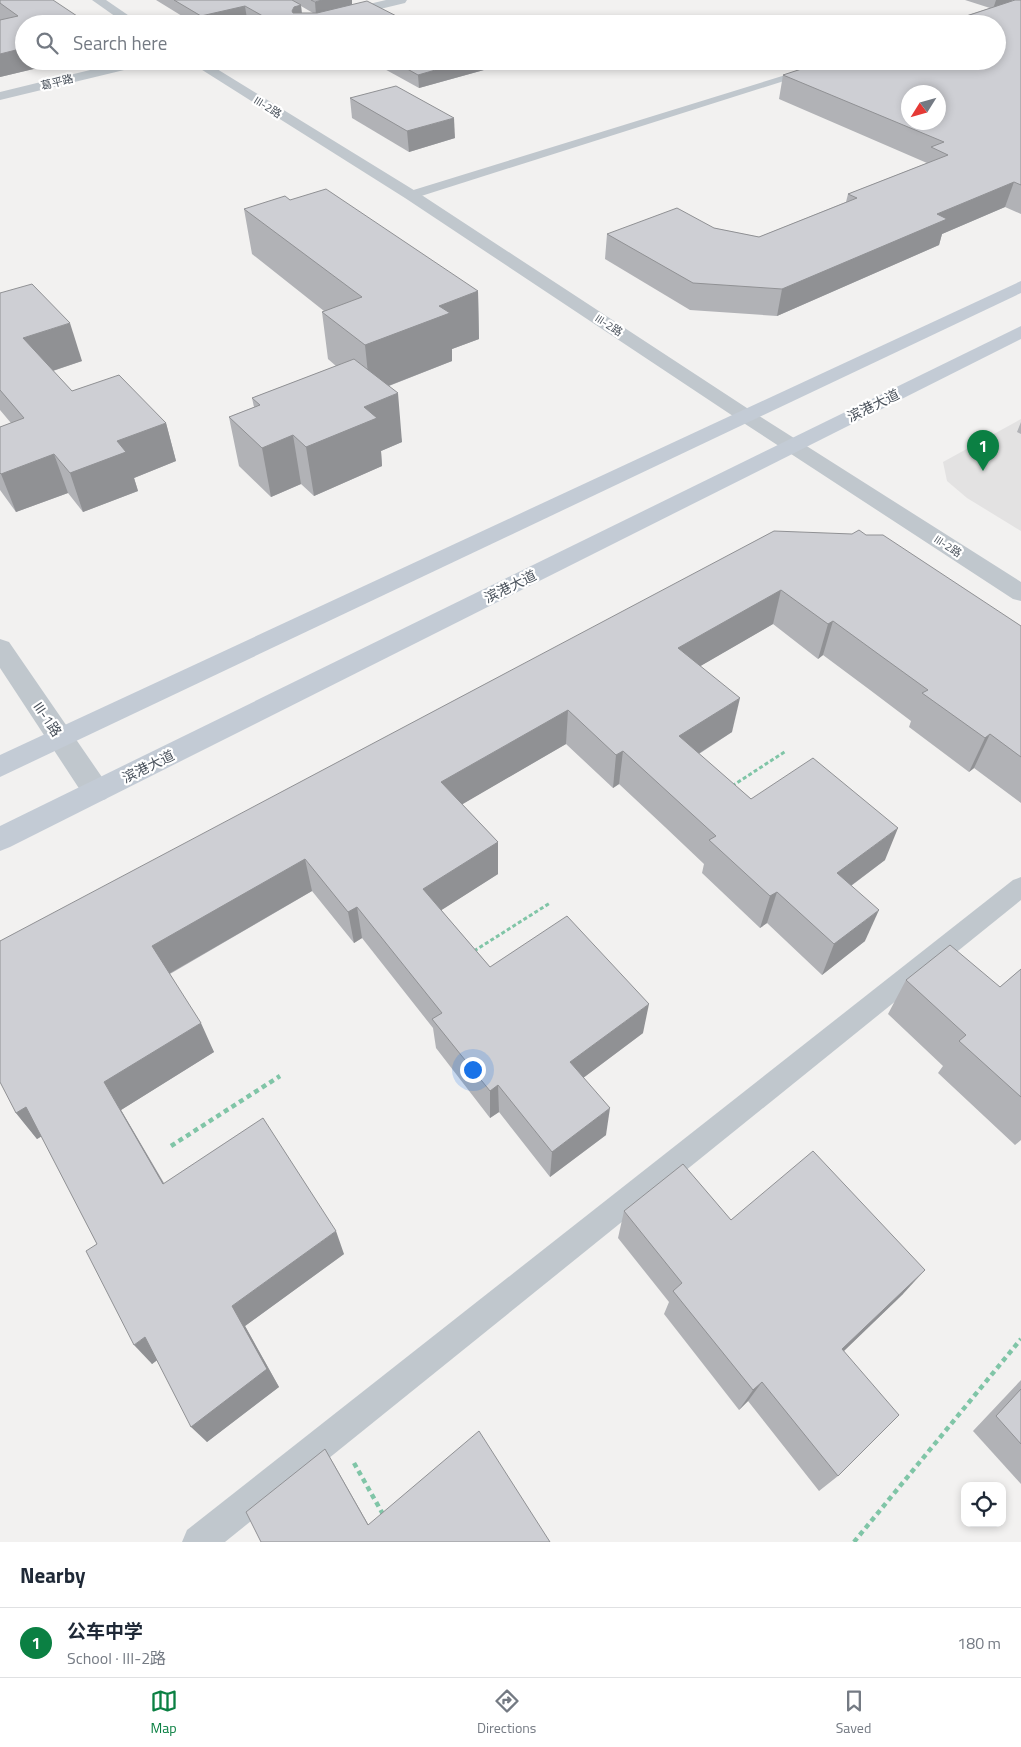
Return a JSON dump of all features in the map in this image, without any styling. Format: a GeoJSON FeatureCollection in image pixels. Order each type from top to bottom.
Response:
{"type":"FeatureCollection","features":[{"type":"Feature","properties":{"kind":"main road"},"geometry":{"type":"LineString","coordinates":[[0,767],[1021,286]]}},
{"type":"Feature","properties":{"kind":"main road","name":"滨港大道"},"geometry":{"type":"LineString","coordinates":[[0,839],[1021,332]]}},
{"type":"Feature","properties":{"kind":"street"},"geometry":{"type":"LineString","coordinates":[[98,0],[121,15]]}},
{"type":"Feature","properties":{"kind":"street"},"geometry":{"type":"LineString","coordinates":[[338,15],[401,0]]}},
{"type":"Feature","properties":{"kind":"street","name":"葛平路"},"geometry":{"type":"LineString","coordinates":[[0,96],[107,70]]}},
{"type":"Feature","properties":{"kind":"street","name":"III-2路"},"geometry":{"type":"LineString","coordinates":[[208,70],[411,196],[792,446],[1021,593]]}},
{"type":"Feature","properties":{"kind":"street","name":"III-1路"},"geometry":{"type":"LineString","coordinates":[[0,648],[96,791]]}},
{"type":"Feature","properties":{"kind":"lane"},"geometry":{"type":"LineString","coordinates":[[411,196],[813,70]]}},
{"type":"Feature","properties":{"kind":"lane"},"geometry":{"type":"LineString","coordinates":[[199,1542],[1021,887]]}},
{"type":"Feature","properties":{"kind":"path"},"geometry":{"type":"LineString","coordinates":[[725,790],[786,751]]}},
{"type":"Feature","properties":{"kind":"path"},"geometry":{"type":"LineString","coordinates":[[474,951],[550,903]]}},
{"type":"Feature","properties":{"kind":"path"},"geometry":{"type":"LineString","coordinates":[[171,1146],[280,1076]]}},
{"type":"Feature","properties":{"kind":"path"},"geometry":{"type":"LineString","coordinates":[[854,1542],[1021,1339]]}},
{"type":"Feature","properties":{"kind":"path"},"geometry":{"type":"LineString","coordinates":[[336,1433],[388,1522]]}},
{"type":"Feature","properties":{"kind":"shaded area"},"geometry":{"type":"Polygon","coordinates":[[[1021,419],[1021,531],[967,498],[947,481],[943,462],[1021,419]]]}},
{"type":"Feature","properties":{"kind":"building"},"geometry":{"type":"Polygon","coordinates":[[[0,0],[53,0],[76,15],[17,15],[0,3],[0,0]]]}},
{"type":"Feature","properties":{"kind":"building"},"geometry":{"type":"Polygon","coordinates":[[[174,0],[292,0],[301,5],[294,7],[293,13],[317,13],[367,1],[394,15],[261,15],[245,6],[199,15],[174,0]]]}},
{"type":"Feature","properties":{"kind":"building"},"geometry":{"type":"Polygon","coordinates":[[[1015,0],[1021,0],[1021,185],[1014,182],[937,214],[947,219],[782,289],[693,283],[607,234],[677,208],[714,228],[759,237],[857,198],[848,194],[948,155],[931,147],[944,142],[915,130],[946,130],[946,85],[901,85],[901,124],[783,75],[798,70],[1006,70],[1006,15],[969,15],[1015,0]]]}},
{"type":"Feature","properties":{"kind":"building"},"geometry":{"type":"Polygon","coordinates":[[[15,17],[15,50],[0,54],[0,20],[15,17]]]}},
{"type":"Feature","properties":{"kind":"building"},"geometry":{"type":"Polygon","coordinates":[[[409,70],[436,70],[418,75],[409,70]]]}},
{"type":"Feature","properties":{"kind":"building"},"geometry":{"type":"Polygon","coordinates":[[[396,86],[454,118],[407,131],[350,98],[396,86]]]}},
{"type":"Feature","properties":{"kind":"building"},"geometry":{"type":"Polygon","coordinates":[[[326,189],[478,291],[439,306],[450,313],[365,345],[322,312],[362,297],[244,209],[285,196],[290,200],[326,189]]]}},
{"type":"Feature","properties":{"kind":"building"},"geometry":{"type":"Polygon","coordinates":[[[32,284],[70,323],[23,338],[72,391],[119,375],[166,423],[117,441],[126,452],[70,473],[54,454],[0,473],[0,427],[24,418],[0,390],[0,293],[32,284]]]}},
{"type":"Feature","properties":{"kind":"building"},"geometry":{"type":"Polygon","coordinates":[[[354,359],[398,393],[364,407],[377,418],[306,447],[293,435],[262,448],[229,417],[260,405],[252,398],[354,359]]]}},
{"type":"Feature","properties":{"kind":"building"},"geometry":{"type":"Polygon","coordinates":[[[859,530],[866,535],[883,535],[1021,626],[1021,757],[990,734],[985,738],[922,693],[928,690],[833,621],[828,624],[781,590],[678,648],[740,698],[679,736],[751,799],[813,758],[898,828],[837,873],[879,910],[834,944],[777,892],[770,896],[709,840],[716,836],[623,751],[616,755],[568,710],[441,782],[498,842],[423,889],[490,967],[567,916],[649,1004],[570,1062],[610,1108],[552,1152],[498,1085],[490,1091],[432,1019],[442,1013],[357,907],[348,912],[305,859],[152,946],[201,1023],[104,1082],[163,1184],[263,1118],[336,1231],[232,1306],[267,1369],[191,1427],[145,1337],[134,1345],[86,1251],[97,1244],[26,1107],[16,1113],[0,1082],[0,941],[774,531],[852,534],[859,530]]]}},
{"type":"Feature","properties":{"kind":"building"},"geometry":{"type":"Polygon","coordinates":[[[950,945],[1000,987],[1021,969],[1021,1097],[959,1041],[966,1035],[906,980],[950,945]]]}},
{"type":"Feature","properties":{"kind":"building"},"geometry":{"type":"Polygon","coordinates":[[[813,1151],[925,1270],[842,1349],[899,1415],[838,1476],[762,1382],[753,1390],[673,1291],[682,1283],[624,1211],[683,1164],[731,1220],[813,1151]]]}},
{"type":"Feature","properties":{"kind":"building"},"geometry":{"type":"Polygon","coordinates":[[[1021,1389],[1021,1444],[996,1416],[1021,1389]]]}},
{"type":"Feature","properties":{"kind":"building"},"geometry":{"type":"Polygon","coordinates":[[[479,1431],[550,1542],[261,1542],[246,1512],[325,1449],[368,1525],[479,1431]]]}},
{"type":"Feature","properties":{"kind":"place","name":"公车中学"},"geometry":{"type":"Point","coordinates":[983,471]}}]}
